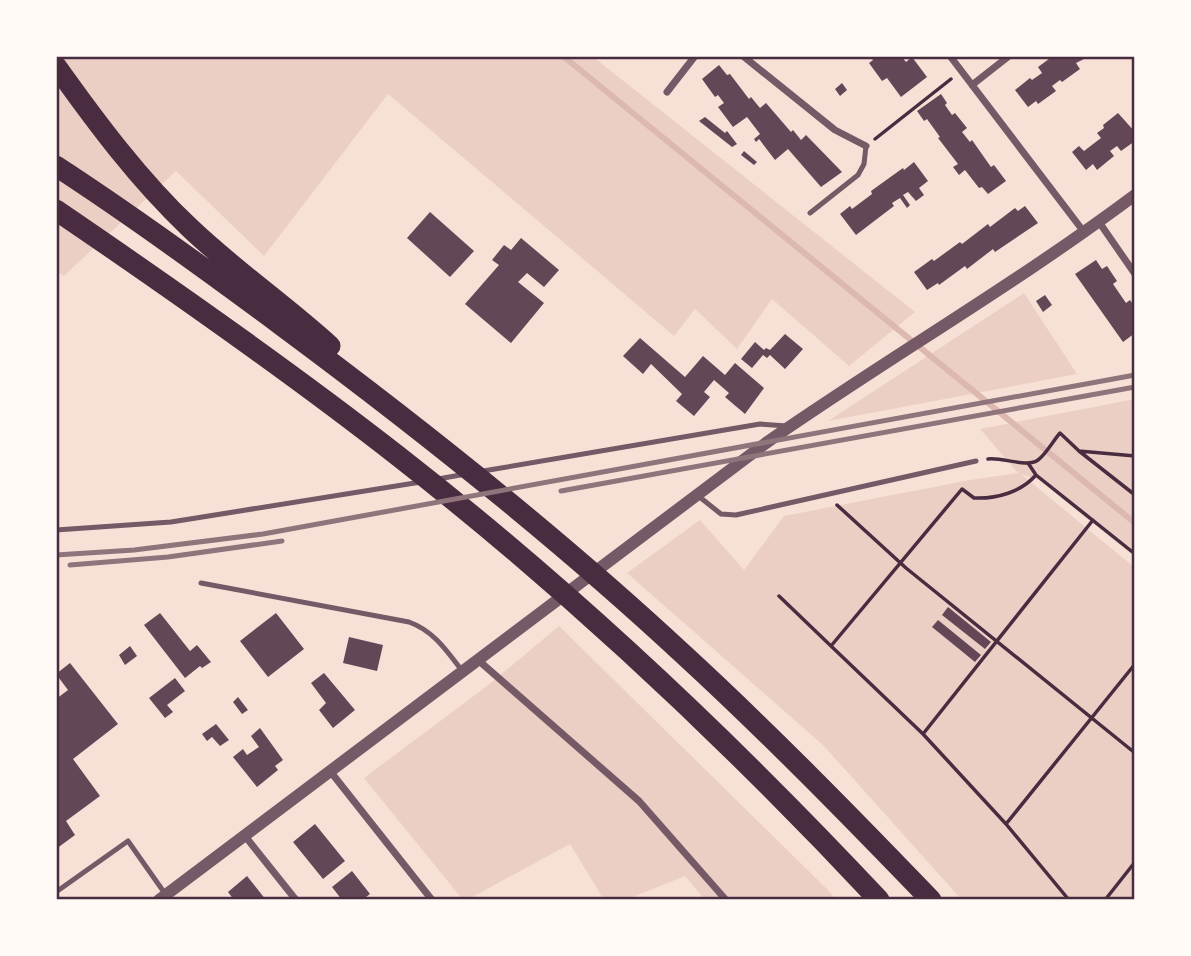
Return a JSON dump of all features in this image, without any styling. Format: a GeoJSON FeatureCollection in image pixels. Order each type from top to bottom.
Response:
{"type":"FeatureCollection","features":[{"type":"Feature","properties":{"kind":"highway"},"geometry":{"type":"LineString","coordinates":[[56,66],[120,150],[181,219],[308,327],[416,426]]}},
{"type":"Feature","properties":{"kind":"highway"},"geometry":{"type":"LineString","coordinates":[[56,166],[219,279],[416,426],[521,512],[636,612],[785,750],[931,900]]}},
{"type":"Feature","properties":{"kind":"highway"},"geometry":{"type":"LineString","coordinates":[[56,210],[164,284],[370,435],[478,520],[608,634],[741,760],[879,900]]}},
{"type":"Feature","properties":{"kind":"highway"},"geometry":{"type":"LineString","coordinates":[[56,226],[164,284]]}},
{"type":"Feature","properties":{"kind":"street"},"geometry":{"type":"LineString","coordinates":[[667,92],[695,56]]}},
{"type":"Feature","properties":{"kind":"street"},"geometry":{"type":"LineString","coordinates":[[743,56],[835,130],[866,146]]}},
{"type":"Feature","properties":{"kind":"street"},"geometry":{"type":"LineString","coordinates":[[950,56],[1084,233]]}},
{"type":"Feature","properties":{"kind":"street"},"geometry":{"type":"LineString","coordinates":[[972,85],[1009,56]]}},
{"type":"Feature","properties":{"kind":"street"},"geometry":{"type":"LineString","coordinates":[[163,897],[790,426],[1084,233],[1135,195]]}},
{"type":"Feature","properties":{"kind":"street"},"geometry":{"type":"LineString","coordinates":[[1099,222],[1135,274]]}},
{"type":"Feature","properties":{"kind":"street"},"geometry":{"type":"LineString","coordinates":[[478,660],[639,802],[726,900]]}},
{"type":"Feature","properties":{"kind":"street"},"geometry":{"type":"LineString","coordinates":[[330,771],[432,900]]}},
{"type":"Feature","properties":{"kind":"street"},"geometry":{"type":"LineString","coordinates":[[245,835],[296,900]]}},
{"type":"Feature","properties":{"kind":"lane"},"geometry":{"type":"LineString","coordinates":[[810,213],[858,175],[864,164],[866,146]]}},
{"type":"Feature","properties":{"kind":"lane"},"geometry":{"type":"LineString","coordinates":[[56,530],[200,518],[760,424],[790,426]]}},
{"type":"Feature","properties":{"kind":"lane"},"geometry":{"type":"LineString","coordinates":[[697,495],[715,511],[727,516],[976,461]]}},
{"type":"Feature","properties":{"kind":"lane"},"geometry":{"type":"LineString","coordinates":[[201,583],[409,622],[425,629],[438,640],[463,672]]}},
{"type":"Feature","properties":{"kind":"lane"},"geometry":{"type":"LineString","coordinates":[[56,892],[128,841],[163,897]]}},
{"type":"Feature","properties":{"kind":"path"},"geometry":{"type":"LineString","coordinates":[[866,146],[961,71]]}},
{"type":"Feature","properties":{"kind":"path"},"geometry":{"type":"LineString","coordinates":[[976,461],[998,457],[1028,463],[1037,461],[1060,433],[1135,495]]}},
{"type":"Feature","properties":{"kind":"path"},"geometry":{"type":"LineString","coordinates":[[1079,451],[1135,456]]}},
{"type":"Feature","properties":{"kind":"path"},"geometry":{"type":"LineString","coordinates":[[1028,463],[1036,475],[1135,554]]}},
{"type":"Feature","properties":{"kind":"path"},"geometry":{"type":"LineString","coordinates":[[831,646],[962,489],[974,498],[1005,494],[1023,487],[1036,475]]}},
{"type":"Feature","properties":{"kind":"path"},"geometry":{"type":"LineString","coordinates":[[825,494],[901,562],[1135,752]]}},
{"type":"Feature","properties":{"kind":"path"},"geometry":{"type":"LineString","coordinates":[[923,734],[1093,520]]}},
{"type":"Feature","properties":{"kind":"path"},"geometry":{"type":"LineString","coordinates":[[779,596],[923,734],[1006,824],[1069,900]]}},
{"type":"Feature","properties":{"kind":"path"},"geometry":{"type":"LineString","coordinates":[[1006,824],[1135,664]]}},
{"type":"Feature","properties":{"kind":"path"},"geometry":{"type":"LineString","coordinates":[[1105,900],[1135,862]]}},
{"type":"Feature","properties":{"kind":"shaded area"},"geometry":{"type":"Polygon","coordinates":[[[56,56],[592,56],[915,312],[849,366],[772,299],[737,349],[695,309],[674,336],[388,94],[264,256],[176,171],[64,276],[56,271],[56,56]]]}},
{"type":"Feature","properties":{"kind":"shaded area"},"geometry":{"type":"Polygon","coordinates":[[[1024,293],[1077,374],[828,421],[1024,293]]]}},
{"type":"Feature","properties":{"kind":"shaded area"},"geometry":{"type":"Polygon","coordinates":[[[1135,399],[1135,557],[1039,480],[1021,474],[1135,568],[1135,900],[962,900],[823,745],[627,573],[700,520],[744,570],[784,516],[1018,473],[980,429],[1135,399]]]}},
{"type":"Feature","properties":{"kind":"shaded area"},"geometry":{"type":"Polygon","coordinates":[[[559,626],[836,900],[705,900],[685,876],[625,900],[604,900],[570,844],[463,900],[364,778],[491,683],[559,626]]]}},
{"type":"Feature","properties":{"kind":"building"},"geometry":{"type":"Polygon","coordinates":[[[870,56],[901,56],[906,62],[912,57],[927,77],[901,97],[887,78],[882,81],[869,63],[873,60],[870,56]]]}},
{"type":"Feature","properties":{"kind":"building"},"geometry":{"type":"Polygon","coordinates":[[[1053,56],[1090,56],[1076,63],[1080,69],[1052,86],[1056,91],[1038,104],[1036,101],[1028,107],[1015,90],[1030,78],[1032,80],[1042,73],[1038,67],[1053,56]]]}},
{"type":"Feature","properties":{"kind":"building"},"geometry":{"type":"Polygon","coordinates":[[[719,65],[727,75],[730,74],[749,99],[751,97],[760,108],[766,103],[791,132],[793,130],[801,140],[806,135],[842,172],[821,187],[788,149],[775,160],[759,139],[756,142],[754,139],[760,134],[747,117],[733,127],[718,107],[724,103],[718,95],[715,97],[702,79],[719,65]]]}},
{"type":"Feature","properties":{"kind":"building"},"geometry":{"type":"Polygon","coordinates":[[[842,83],[847,90],[840,96],[835,89],[842,83]]]}},
{"type":"Feature","properties":{"kind":"building"},"geometry":{"type":"Polygon","coordinates":[[[941,94],[952,115],[955,113],[967,128],[962,132],[1006,181],[988,194],[982,187],[979,188],[965,170],[959,175],[953,167],[958,164],[927,119],[924,121],[917,111],[941,94]]]}},
{"type":"Feature","properties":{"kind":"building"},"geometry":{"type":"Polygon","coordinates":[[[1118,113],[1135,132],[1135,141],[1121,151],[1117,146],[1110,151],[1114,156],[1097,170],[1093,164],[1086,170],[1072,152],[1079,146],[1084,151],[1101,138],[1097,133],[1118,113]]]}},
{"type":"Feature","properties":{"kind":"building"},"geometry":{"type":"Polygon","coordinates":[[[705,117],[725,133],[727,131],[737,144],[732,147],[699,121],[705,117]]]}},
{"type":"Feature","properties":{"kind":"building"},"geometry":{"type":"Polygon","coordinates":[[[744,151],[757,162],[754,165],[741,155],[744,151]]]}},
{"type":"Feature","properties":{"kind":"building"},"geometry":{"type":"Polygon","coordinates":[[[914,162],[928,181],[919,188],[924,195],[916,201],[908,192],[903,195],[910,205],[907,208],[900,198],[892,203],[894,206],[856,235],[840,214],[850,206],[852,209],[872,194],[871,191],[914,162]]]}},
{"type":"Feature","properties":{"kind":"building"},"geometry":{"type":"Polygon","coordinates":[[[1025,206],[1038,223],[995,252],[993,249],[967,269],[965,266],[939,285],[938,283],[927,290],[914,272],[960,242],[962,244],[988,224],[990,227],[1015,208],[1018,211],[1025,206]]]}},
{"type":"Feature","properties":{"kind":"building"},"geometry":{"type":"Polygon","coordinates":[[[430,212],[474,251],[450,277],[407,238],[430,212]]]}},
{"type":"Feature","properties":{"kind":"building"},"geometry":{"type":"Polygon","coordinates":[[[521,238],[559,270],[544,287],[527,273],[518,282],[544,303],[511,343],[465,304],[499,265],[492,260],[504,245],[511,250],[521,238]]]}},
{"type":"Feature","properties":{"kind":"building"},"geometry":{"type":"Polygon","coordinates":[[[1096,260],[1102,269],[1107,266],[1117,281],[1113,284],[1126,303],[1130,300],[1135,307],[1135,333],[1123,342],[1075,274],[1096,260]]]}},
{"type":"Feature","properties":{"kind":"building"},"geometry":{"type":"Polygon","coordinates":[[[1045,295],[1052,305],[1043,312],[1036,301],[1045,295]]]}},
{"type":"Feature","properties":{"kind":"building"},"geometry":{"type":"Polygon","coordinates":[[[785,334],[803,349],[785,369],[770,355],[767,358],[763,355],[752,368],[741,359],[755,342],[764,350],[770,350],[785,334]]]}},
{"type":"Feature","properties":{"kind":"building"},"geometry":{"type":"Polygon","coordinates":[[[640,338],[685,377],[703,356],[725,375],[735,363],[764,388],[745,414],[725,397],[729,393],[714,380],[704,392],[710,397],[694,416],[676,401],[682,394],[651,364],[643,374],[623,356],[640,338]]]}},
{"type":"Feature","properties":{"kind":"building"},"geometry":{"type":"Polygon","coordinates":[[[948,607],[991,642],[985,649],[942,615],[948,607]]]}},
{"type":"Feature","properties":{"kind":"building"},"geometry":{"type":"Polygon","coordinates":[[[160,613],[190,651],[197,645],[211,662],[202,668],[200,666],[185,678],[144,625],[160,613]]]}},
{"type":"Feature","properties":{"kind":"building"},"geometry":{"type":"Polygon","coordinates":[[[276,613],[304,649],[268,677],[240,641],[276,613]]]}},
{"type":"Feature","properties":{"kind":"building"},"geometry":{"type":"Polygon","coordinates":[[[938,620],[981,655],[975,662],[932,627],[938,620]]]}},
{"type":"Feature","properties":{"kind":"building"},"geometry":{"type":"Polygon","coordinates":[[[349,637],[383,645],[377,671],[343,663],[349,637]]]}},
{"type":"Feature","properties":{"kind":"building"},"geometry":{"type":"Polygon","coordinates":[[[130,646],[137,656],[125,665],[119,655],[130,646]]]}},
{"type":"Feature","properties":{"kind":"building"},"geometry":{"type":"Polygon","coordinates":[[[70,663],[118,724],[73,759],[100,796],[66,821],[75,835],[56,849],[56,699],[68,690],[56,674],[70,663]]]}},
{"type":"Feature","properties":{"kind":"building"},"geometry":{"type":"Polygon","coordinates":[[[324,673],[355,710],[333,728],[319,710],[326,703],[311,683],[324,673]]]}},
{"type":"Feature","properties":{"kind":"building"},"geometry":{"type":"Polygon","coordinates":[[[175,678],[185,691],[167,705],[173,712],[165,718],[149,698],[175,678]]]}},
{"type":"Feature","properties":{"kind":"building"},"geometry":{"type":"Polygon","coordinates":[[[238,697],[248,710],[242,714],[233,702],[238,697]]]}},
{"type":"Feature","properties":{"kind":"building"},"geometry":{"type":"Polygon","coordinates":[[[216,724],[229,740],[220,746],[212,737],[207,741],[202,734],[216,724]]]}},
{"type":"Feature","properties":{"kind":"building"},"geometry":{"type":"Polygon","coordinates":[[[260,728],[283,760],[275,766],[278,770],[257,787],[233,757],[243,749],[247,755],[259,747],[251,736],[260,728]]]}},
{"type":"Feature","properties":{"kind":"building"},"geometry":{"type":"Polygon","coordinates":[[[315,824],[345,861],[323,879],[293,842],[315,824]]]}},
{"type":"Feature","properties":{"kind":"building"},"geometry":{"type":"Polygon","coordinates":[[[352,871],[370,894],[362,900],[342,900],[332,887],[352,871]]]}},
{"type":"Feature","properties":{"kind":"building"},"geometry":{"type":"Polygon","coordinates":[[[247,876],[266,900],[234,900],[228,892],[247,876]]]}},
{"type":"Feature","properties":{"kind":"waterway"},"geometry":{"type":"LineString","coordinates":[[563,56],[1135,523]]}},
{"type":"Feature","properties":{"kind":"railway"},"geometry":{"type":"LineString","coordinates":[[56,555],[134,550],[263,534],[1135,375]]}},
{"type":"Feature","properties":{"kind":"railway"},"geometry":{"type":"LineString","coordinates":[[561,491],[1135,387]]}},
{"type":"Feature","properties":{"kind":"railway"},"geometry":{"type":"LineString","coordinates":[[70,565],[168,557],[282,541]]}}]}
